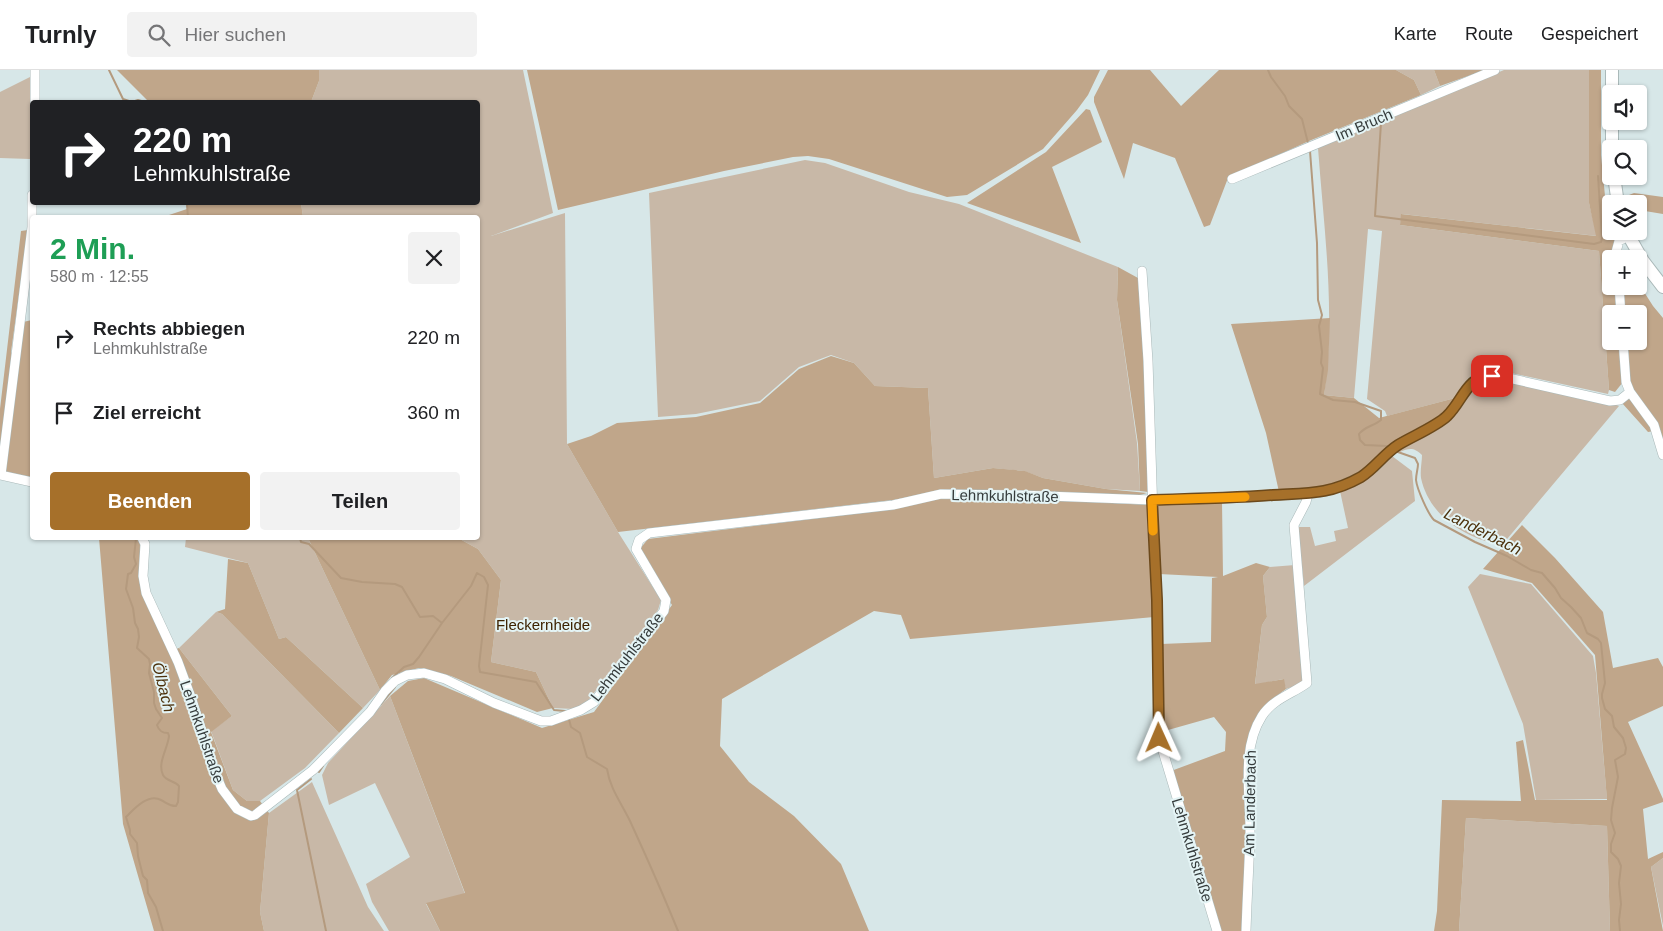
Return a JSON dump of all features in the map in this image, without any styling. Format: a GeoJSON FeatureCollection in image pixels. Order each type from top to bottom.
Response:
{"type":"FeatureCollection","features":[{"type":"Feature","properties":{"kind":"main road"},"geometry":{"type":"LineString","coordinates":[[1612,70],[1612,85]]}},
{"type":"Feature","properties":{"kind":"main road"},"geometry":{"type":"LineString","coordinates":[[1630,240],[1643,262],[1663,287]]}},
{"type":"Feature","properties":{"kind":"street"},"geometry":{"type":"LineString","coordinates":[[34,100],[35,70]]}},
{"type":"Feature","properties":{"kind":"street","name":"Im Bruch"},"geometry":{"type":"LineString","coordinates":[[1232,179],[1495,70]]}},
{"type":"Feature","properties":{"kind":"street"},"geometry":{"type":"LineString","coordinates":[[30,243],[1,475],[30,482]]}},
{"type":"Feature","properties":{"kind":"street","name":"Lehmkuhlstraße"},"geometry":{"type":"LineString","coordinates":[[1142,270],[1148,361],[1157,600],[1159,738],[1217,931]]}},
{"type":"Feature","properties":{"kind":"street"},"geometry":{"type":"LineString","coordinates":[[1624,350],[1626,382],[1630,392],[1654,425],[1663,456]]}},
{"type":"Feature","properties":{"kind":"street","name":"Lehmkuhlstraße"},"geometry":{"type":"LineString","coordinates":[[143,540],[145,544],[143,576],[146,593],[187,685],[214,770],[222,789],[237,809],[251,816],[255,815],[313,770],[370,712],[385,691],[395,681],[407,675],[424,673],[445,679],[541,721],[551,721],[581,710],[594,702],[664,611],[666,600],[636,549],[639,540],[649,533],[893,505],[941,494],[1152,500],[1308,494],[1328,491],[1352,481],[1375,467],[1396,446],[1446,418],[1473,381],[1484,375],[1504,377],[1610,401],[1620,400],[1630,392]]}},
{"type":"Feature","properties":{"kind":"street","name":"Am Landerbach"},"geometry":{"type":"LineString","coordinates":[[1246,931],[1250,834],[1248,766],[1252,741],[1262,715],[1271,705],[1307,682],[1294,525],[1308,494]]}},
{"type":"Feature","properties":{"kind":"green space","name":"Fleckernheide"},"geometry":{"type":"Polygon","coordinates":[[[319,70],[523,70],[553,213],[491,236],[565,213],[567,444],[618,532],[661,600],[658,610],[587,702],[574,709],[553,708],[536,672],[491,662],[501,580],[478,549],[462,540],[480,540],[480,215],[303,215],[301,205],[480,205],[480,100],[312,100],[319,81],[319,70]]]}},
{"type":"Feature","properties":{"kind":"green space"},"geometry":{"type":"Polygon","coordinates":[[[1396,70],[1434,70],[1440,86],[1421,95],[1414,80],[1396,70]]]}},
{"type":"Feature","properties":{"kind":"green space"},"geometry":{"type":"Polygon","coordinates":[[[1504,70],[1589,70],[1589,203],[1597,236],[1402,214],[1400,225],[1599,251],[1603,305],[1602,350],[1606,350],[1608,394],[1493,369],[1479,371],[1470,377],[1455,398],[1387,416],[1385,411],[1367,399],[1382,231],[1368,229],[1354,398],[1324,395],[1329,333],[1329,302],[1318,148],[1504,70]]]}},
{"type":"Feature","properties":{"kind":"green space"},"geometry":{"type":"Polygon","coordinates":[[[30,77],[30,159],[0,158],[0,92],[30,77]]]}},
{"type":"Feature","properties":{"kind":"green space"},"geometry":{"type":"Polygon","coordinates":[[[805,160],[825,163],[909,192],[959,204],[1118,267],[1117,300],[1137,443],[1140,491],[1106,489],[1043,478],[1024,471],[993,468],[934,478],[928,388],[875,386],[854,363],[831,355],[799,367],[760,401],[696,414],[658,417],[649,193],[805,160]]]}},
{"type":"Feature","properties":{"kind":"green space"},"geometry":{"type":"Polygon","coordinates":[[[1485,379],[1493,379],[1619,406],[1502,545],[1475,537],[1451,524],[1432,504],[1425,492],[1421,478],[1422,455],[1411,449],[1400,452],[1396,451],[1447,421],[1475,384],[1485,379]]]}},
{"type":"Feature","properties":{"kind":"green space"},"geometry":{"type":"Polygon","coordinates":[[[1392,456],[1412,471],[1415,501],[1304,586],[1298,527],[1310,527],[1315,546],[1336,541],[1334,531],[1348,528],[1340,491],[1376,470],[1392,456]]]}},
{"type":"Feature","properties":{"kind":"green space"},"geometry":{"type":"Polygon","coordinates":[[[186,540],[309,540],[380,690],[363,708],[286,637],[279,639],[248,563],[185,547],[186,540]]]}},
{"type":"Feature","properties":{"kind":"green space"},"geometry":{"type":"Polygon","coordinates":[[[1295,565],[1304,681],[1286,689],[1283,679],[1255,685],[1262,625],[1267,617],[1263,576],[1270,567],[1295,565]]]}},
{"type":"Feature","properties":{"kind":"green space"},"geometry":{"type":"Polygon","coordinates":[[[1480,574],[1531,584],[1593,656],[1607,799],[1536,800],[1523,724],[1468,587],[1480,574]]]}},
{"type":"Feature","properties":{"kind":"green space"},"geometry":{"type":"Polygon","coordinates":[[[216,612],[222,614],[339,733],[305,768],[260,801],[247,801],[233,790],[211,731],[232,716],[179,648],[216,612]]]}},
{"type":"Feature","properties":{"kind":"green space"},"geometry":{"type":"Polygon","coordinates":[[[390,696],[465,894],[426,904],[440,931],[389,931],[372,902],[366,884],[410,857],[375,783],[329,805],[322,775],[328,763],[390,696]]]}},
{"type":"Feature","properties":{"kind":"green space"},"geometry":{"type":"Polygon","coordinates":[[[312,782],[368,907],[384,931],[264,931],[260,912],[269,813],[312,782]]]}},
{"type":"Feature","properties":{"kind":"green space"},"geometry":{"type":"Polygon","coordinates":[[[1466,818],[1607,826],[1610,931],[1459,931],[1466,818]]]}},
{"type":"Feature","properties":{"kind":"green space"},"geometry":{"type":"Polygon","coordinates":[[[1663,858],[1663,926],[1651,867],[1663,858]]]}},
{"type":"Feature","properties":{"kind":"shaded area"},"geometry":{"type":"Polygon","coordinates":[[[117,70],[319,70],[319,81],[312,100],[147,100],[117,70]]]}},
{"type":"Feature","properties":{"kind":"shaded area"},"geometry":{"type":"Polygon","coordinates":[[[527,70],[1100,70],[1088,95],[1043,149],[967,195],[947,197],[829,159],[808,156],[793,157],[724,171],[558,210],[527,70]]]}},
{"type":"Feature","properties":{"kind":"shaded area"},"geometry":{"type":"Polygon","coordinates":[[[1108,70],[1150,70],[1181,106],[1219,70],[1396,70],[1414,80],[1421,95],[1309,141],[1228,178],[1210,225],[1204,227],[1175,158],[1133,143],[1124,179],[1094,102],[1094,97],[1108,70]]]}},
{"type":"Feature","properties":{"kind":"shaded area"},"geometry":{"type":"Polygon","coordinates":[[[1434,70],[1485,70],[1440,86],[1434,70]]]}},
{"type":"Feature","properties":{"kind":"shaded area"},"geometry":{"type":"Polygon","coordinates":[[[1589,70],[1601,70],[1601,155],[1602,185],[1604,185],[1605,195],[1602,195],[1602,240],[1615,240],[1614,250],[1602,250],[1602,293],[1599,251],[1400,225],[1401,214],[1596,236],[1589,203],[1589,70]]]}},
{"type":"Feature","properties":{"kind":"shaded area"},"geometry":{"type":"Polygon","coordinates":[[[1086,109],[1090,110],[1102,142],[1052,167],[1081,243],[967,203],[1046,152],[1086,109]]]}},
{"type":"Feature","properties":{"kind":"shaded area"},"geometry":{"type":"Polygon","coordinates":[[[1634,193],[1663,197],[1663,214],[1647,211],[1647,195],[1629,195],[1634,193]]]}},
{"type":"Feature","properties":{"kind":"shaded area"},"geometry":{"type":"Polygon","coordinates":[[[186,205],[301,205],[303,215],[169,215],[187,209],[186,205]]]}},
{"type":"Feature","properties":{"kind":"shaded area"},"geometry":{"type":"Polygon","coordinates":[[[28,230],[11,352],[14,356],[1,446],[0,409],[21,231],[28,230]]]}},
{"type":"Feature","properties":{"kind":"shaded area"},"geometry":{"type":"Polygon","coordinates":[[[1118,267],[1138,278],[1144,360],[1148,492],[1140,491],[1138,444],[1117,300],[1118,267]]]}},
{"type":"Feature","properties":{"kind":"shaded area"},"geometry":{"type":"Polygon","coordinates":[[[1602,295],[1616,295],[1617,305],[1603,305],[1602,295]]]}},
{"type":"Feature","properties":{"kind":"shaded area"},"geometry":{"type":"Polygon","coordinates":[[[1623,295],[1646,295],[1663,318],[1663,444],[1629,381],[1627,350],[1647,350],[1647,305],[1623,305],[1623,295]]]}},
{"type":"Feature","properties":{"kind":"shaded area"},"geometry":{"type":"Polygon","coordinates":[[[1330,318],[1328,370],[1324,395],[1354,398],[1379,418],[1455,398],[1443,416],[1412,431],[1372,464],[1343,481],[1307,490],[1279,492],[1266,433],[1231,324],[1330,318]]]}},
{"type":"Feature","properties":{"kind":"shaded area"},"geometry":{"type":"Polygon","coordinates":[[[30,320],[30,479],[8,474],[5,471],[23,322],[30,320]]]}},
{"type":"Feature","properties":{"kind":"shaded area"},"geometry":{"type":"Polygon","coordinates":[[[1606,350],[1621,350],[1623,382],[1615,392],[1609,390],[1606,350]]]}},
{"type":"Feature","properties":{"kind":"shaded area"},"geometry":{"type":"Polygon","coordinates":[[[831,356],[854,363],[875,386],[928,388],[934,478],[993,468],[1025,471],[1043,478],[1106,489],[1147,493],[1140,495],[941,491],[893,500],[618,532],[567,444],[591,436],[617,423],[696,417],[760,403],[799,369],[831,356]]]}},
{"type":"Feature","properties":{"kind":"shaded area"},"geometry":{"type":"Polygon","coordinates":[[[1631,397],[1654,431],[1648,432],[1622,403],[1631,397]]]}},
{"type":"Feature","properties":{"kind":"shaded area"},"geometry":{"type":"Polygon","coordinates":[[[942,498],[1019,498],[1149,505],[1154,617],[910,639],[901,615],[874,611],[722,699],[720,746],[749,782],[794,816],[841,864],[869,931],[440,931],[426,903],[465,893],[390,696],[408,681],[424,678],[542,728],[594,712],[672,605],[639,550],[648,539],[894,509],[942,498]]]}},
{"type":"Feature","properties":{"kind":"shaded area"},"geometry":{"type":"Polygon","coordinates":[[[1222,501],[1223,576],[1256,563],[1270,567],[1263,576],[1267,617],[1262,625],[1255,684],[1284,679],[1286,689],[1268,705],[1255,725],[1244,931],[1220,931],[1171,771],[1225,751],[1226,732],[1214,717],[1161,732],[1161,644],[1211,642],[1212,578],[1218,577],[1159,574],[1156,509],[1161,502],[1222,501]]]}},
{"type":"Feature","properties":{"kind":"shaded area"},"geometry":{"type":"Polygon","coordinates":[[[1522,525],[1555,558],[1603,612],[1613,668],[1658,658],[1663,667],[1663,706],[1628,722],[1663,799],[1663,802],[1643,809],[1648,859],[1663,852],[1663,858],[1651,867],[1663,931],[1610,931],[1607,826],[1466,818],[1459,931],[1434,931],[1437,911],[1442,800],[1521,801],[1516,742],[1523,740],[1535,800],[1607,800],[1595,655],[1532,583],[1483,569],[1522,525]]]}},
{"type":"Feature","properties":{"kind":"shaded area"},"geometry":{"type":"Polygon","coordinates":[[[99,540],[140,540],[140,577],[170,651],[179,648],[232,716],[211,732],[233,790],[247,801],[260,801],[269,813],[260,912],[264,931],[154,931],[123,824],[99,540]]]}},
{"type":"Feature","properties":{"kind":"shaded area"},"geometry":{"type":"Polygon","coordinates":[[[309,540],[462,540],[478,549],[501,580],[491,662],[536,672],[553,708],[537,712],[451,676],[419,668],[392,675],[380,690],[309,540]]]}},
{"type":"Feature","properties":{"kind":"shaded area"},"geometry":{"type":"Polygon","coordinates":[[[228,559],[248,563],[279,639],[286,637],[363,708],[339,733],[222,614],[216,612],[225,609],[228,559]]]}},
{"type":"Feature","properties":{"kind":"waterway","name":"Ölbach"},"geometry":{"type":"LineString","coordinates":[[109,70],[123,99],[126,100]]}},
{"type":"Feature","properties":{"kind":"waterway","name":"Landerbach"},"geometry":{"type":"LineString","coordinates":[[1268,70],[1285,96],[1289,106],[1302,119],[1308,143]]}},
{"type":"Feature","properties":{"kind":"waterway"},"geometry":{"type":"LineString","coordinates":[[1381,123],[1375,216],[1594,244],[1601,242],[1602,238],[1598,176]]}},
{"type":"Feature","properties":{"kind":"waterway","name":"Landerbach"},"geometry":{"type":"LineString","coordinates":[[1310,151],[1317,243],[1318,300],[1322,315],[1319,326],[1322,352],[1321,363],[1323,368],[1320,394],[1333,400],[1355,402],[1381,411],[1381,420],[1361,431],[1359,434],[1360,440],[1365,445],[1387,446],[1391,448]]}},
{"type":"Feature","properties":{"kind":"waterway","name":"Ölbach"},"geometry":{"type":"LineString","coordinates":[[187,205],[188,215]]}},
{"type":"Feature","properties":{"kind":"waterway","name":"Landerbach"},"geometry":{"type":"LineString","coordinates":[[1395,451],[1415,458],[1418,464],[1416,480],[1418,489],[1434,520],[1531,570],[1542,573],[1561,598],[1581,618],[1587,633],[1598,639],[1601,643],[1605,683],[1602,698],[1605,709],[1612,716],[1614,727],[1623,738],[1626,748],[1625,754],[1615,760],[1618,777],[1611,820],[1615,833],[1611,844],[1611,852],[1618,859],[1621,866],[1619,883],[1621,904],[1620,931]]}},
{"type":"Feature","properties":{"kind":"waterway","name":"Ölbach"},"geometry":{"type":"LineString","coordinates":[[136,540],[134,557],[136,564],[131,573],[128,574],[126,589],[138,629],[137,648],[149,659],[149,673],[154,692],[154,703],[162,718],[157,725],[162,732],[168,733],[169,736],[161,770],[164,777],[179,786],[176,806],[156,798],[146,800],[126,817],[130,834],[137,843],[138,856],[143,876],[147,880],[148,893],[156,907],[163,931]]}},
{"type":"Feature","properties":{"kind":"waterway"},"geometry":{"type":"LineString","coordinates":[[300,540],[301,542],[309,544],[341,578],[362,582],[395,584],[402,587],[420,617],[433,616],[442,623],[413,664],[404,667],[392,678]]}},
{"type":"Feature","properties":{"kind":"waterway"},"geometry":{"type":"LineString","coordinates":[[442,623],[471,586],[477,573],[484,577],[488,585],[479,666],[480,672],[536,682],[554,710],[565,711]]}},
{"type":"Feature","properties":{"kind":"waterway"},"geometry":{"type":"LineString","coordinates":[[381,704],[395,687]]}},
{"type":"Feature","properties":{"kind":"waterway"},"geometry":{"type":"LineString","coordinates":[[569,719],[571,727],[580,733],[587,757],[607,769],[613,790],[627,815],[678,931]]}},
{"type":"Feature","properties":{"kind":"waterway"},"geometry":{"type":"LineString","coordinates":[[319,772],[323,766]]}},
{"type":"Feature","properties":{"kind":"waterway"},"geometry":{"type":"LineString","coordinates":[[311,779],[297,790],[326,931]]}},
{"type":"Feature","properties":{"kind":"slow traffic"},"geometry":{"type":"LineString","coordinates":[[1153,531],[1152,500],[1245,497]]}},
{"type":"Feature","properties":{"kind":"route"},"geometry":{"type":"LineString","coordinates":[[1159,738],[1157,600],[1152,500],[1235,498],[1328,491],[1360,477],[1375,467],[1396,446],[1446,418],[1473,381],[1484,375],[1492,376]]}}]}
